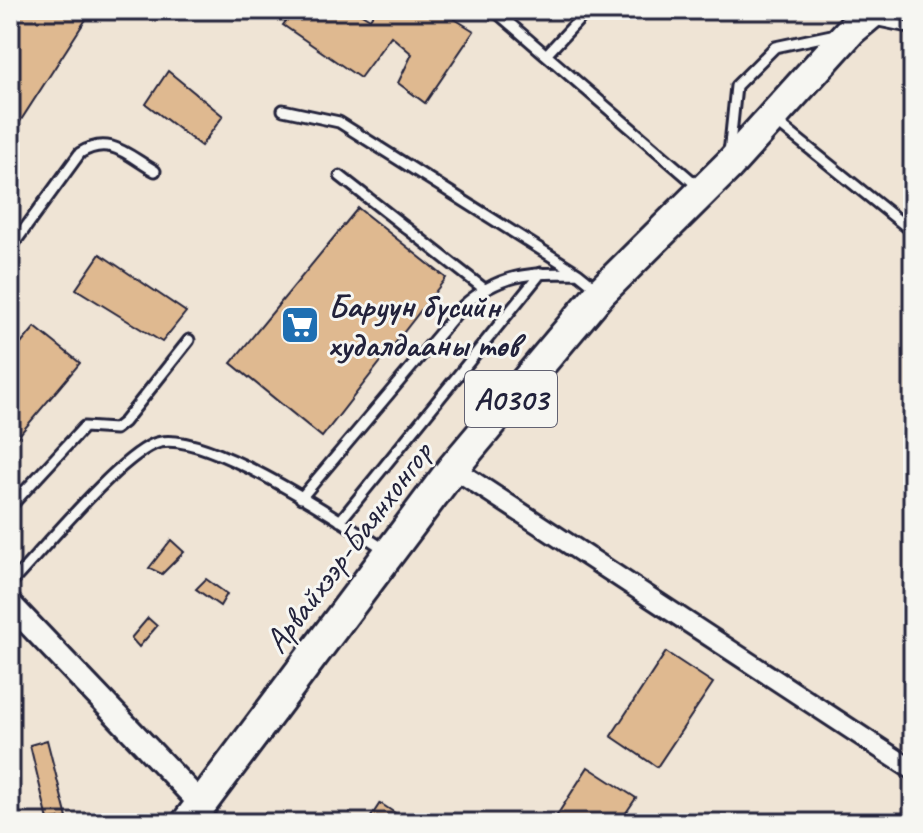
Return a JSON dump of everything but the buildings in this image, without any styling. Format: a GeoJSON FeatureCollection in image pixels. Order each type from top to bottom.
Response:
{"type":"FeatureCollection","features":[{"type":"Feature","properties":{"kind":"highway","name":"Арвайхээр-Баянхонгор"},"geometry":{"type":"LineString","coordinates":[[195,814],[589,282],[729,165],[864,19]]}},
{"type":"Feature","properties":{"kind":"street"},"geometry":{"type":"LineString","coordinates":[[453,468],[913,770]]}},
{"type":"Feature","properties":{"kind":"street"},"geometry":{"type":"LineString","coordinates":[[10,604],[195,814]]}},
{"type":"Feature","properties":{"kind":"lane"},"geometry":{"type":"LineString","coordinates":[[494,10],[702,189]]}},
{"type":"Feature","properties":{"kind":"lane"},"geometry":{"type":"LineString","coordinates":[[546,55],[588,10]]}},
{"type":"Feature","properties":{"kind":"lane"},"geometry":{"type":"LineString","coordinates":[[729,165],[736,86],[775,47],[864,19],[913,28]]}},
{"type":"Feature","properties":{"kind":"lane"},"geometry":{"type":"LineString","coordinates":[[283,110],[339,122],[589,282]]}},
{"type":"Feature","properties":{"kind":"lane"},"geometry":{"type":"LineString","coordinates":[[771,118],[913,232]]}},
{"type":"Feature","properties":{"kind":"lane"},"geometry":{"type":"LineString","coordinates":[[10,249],[80,153],[93,145],[106,143],[155,171]]}},
{"type":"Feature","properties":{"kind":"lane"},"geometry":{"type":"LineString","coordinates":[[340,176],[483,288]]}},
{"type":"Feature","properties":{"kind":"lane"},"geometry":{"type":"LineString","coordinates":[[301,498],[462,307],[483,288],[509,277],[541,273],[589,282]]}},
{"type":"Feature","properties":{"kind":"lane"},"geometry":{"type":"LineString","coordinates":[[340,521],[541,273]]}},
{"type":"Feature","properties":{"kind":"lane"},"geometry":{"type":"LineString","coordinates":[[10,507],[84,427],[115,429],[124,422],[189,340]]}},
{"type":"Feature","properties":{"kind":"lane"},"geometry":{"type":"LineString","coordinates":[[10,584],[130,458],[156,442],[178,440],[200,444],[301,498],[390,553]]}},
{"type":"Feature","properties":{"kind":"place","name":"Баруун бүсийн худалдааны төв"},"geometry":{"type":"Point","coordinates":[300,325]}}]}
